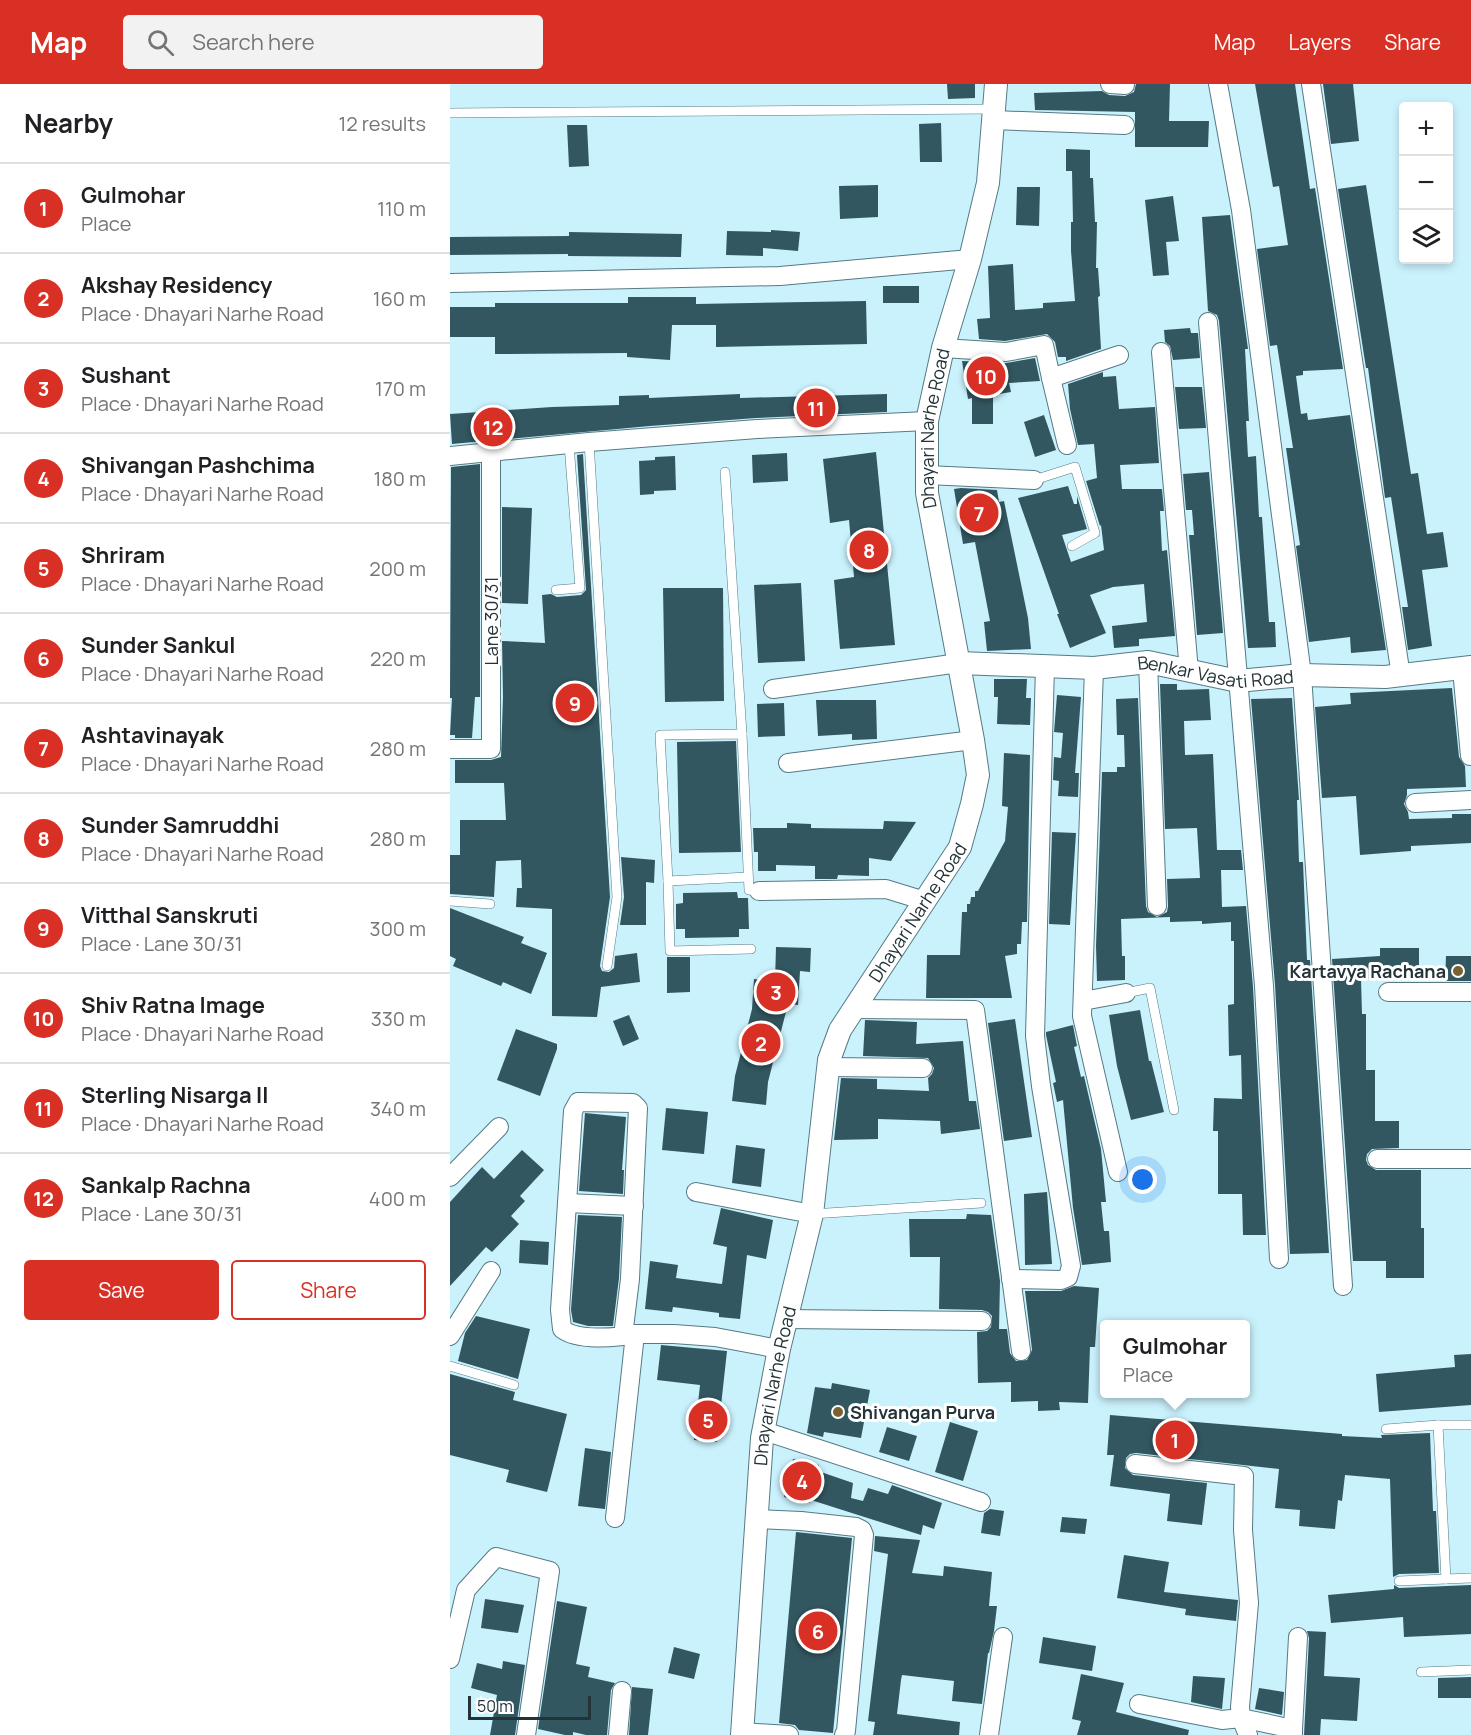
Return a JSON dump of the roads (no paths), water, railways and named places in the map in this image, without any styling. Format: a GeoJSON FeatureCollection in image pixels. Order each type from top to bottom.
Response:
{"type":"FeatureCollection","features":[{"type":"Feature","properties":{"kind":"street","name":"Dhayari Narhe Road"},"geometry":{"type":"LineString","coordinates":[[742,1733],[764,1431],[779,1349],[812,1214],[828,1066],[840,1030],[960,847],[978,776],[927,494],[927,421],[943,348],[970,259],[988,183],[996,84]]}},
{"type":"Feature","properties":{"kind":"street"},"geometry":{"type":"LineString","coordinates":[[1218,84],[1241,210],[1302,675],[1343,1286]]}},
{"type":"Feature","properties":{"kind":"street"},"geometry":{"type":"LineString","coordinates":[[1311,84],[1401,676]]}},
{"type":"Feature","properties":{"kind":"street"},"geometry":{"type":"LineString","coordinates":[[994,115],[1125,124]]}},
{"type":"Feature","properties":{"kind":"street"},"geometry":{"type":"LineString","coordinates":[[450,283],[780,276],[970,259]]}},
{"type":"Feature","properties":{"kind":"street"},"geometry":{"type":"LineString","coordinates":[[1208,322],[1264,986],[1279,1259]]}},
{"type":"Feature","properties":{"kind":"street"},"geometry":{"type":"LineString","coordinates":[[943,348],[1005,352],[1044,345],[1066,444]]}},
{"type":"Feature","properties":{"kind":"street"},"geometry":{"type":"LineString","coordinates":[[1161,352],[1189,671]]}},
{"type":"Feature","properties":{"kind":"street"},"geometry":{"type":"LineString","coordinates":[[1051,378],[1119,356]]}},
{"type":"Feature","properties":{"kind":"street"},"geometry":{"type":"LineString","coordinates":[[450,456],[757,429],[927,421]]}},
{"type":"Feature","properties":{"kind":"street","name":"Lane 30/31"},"geometry":{"type":"LineString","coordinates":[[450,749],[491,748],[491,452]]}},
{"type":"Feature","properties":{"kind":"street"},"geometry":{"type":"LineString","coordinates":[[927,475],[1034,480]]}},
{"type":"Feature","properties":{"kind":"street"},"geometry":{"type":"LineString","coordinates":[[1149,662],[1157,906]]}},
{"type":"Feature","properties":{"kind":"street","name":"Benkar Vasati Road"},"geometry":{"type":"LineString","coordinates":[[959,663],[1094,668],[1149,662],[1238,681],[1302,675],[1385,677],[1466,668]]}},
{"type":"Feature","properties":{"kind":"street"},"geometry":{"type":"LineString","coordinates":[[773,689],[959,663]]}},
{"type":"Feature","properties":{"kind":"street"},"geometry":{"type":"LineString","coordinates":[[1011,1280],[1061,1280],[1068,1277],[1071,1266],[1041,1086],[1035,1036],[1045,666]]}},
{"type":"Feature","properties":{"kind":"street"},"geometry":{"type":"LineString","coordinates":[[1094,668],[1082,1016],[1118,1172]]}},
{"type":"Feature","properties":{"kind":"street"},"geometry":{"type":"LineString","coordinates":[[1466,668],[1470,756]]}},
{"type":"Feature","properties":{"kind":"street"},"geometry":{"type":"LineString","coordinates":[[788,763],[973,740]]}},
{"type":"Feature","properties":{"kind":"street"},"geometry":{"type":"LineString","coordinates":[[1415,803],[1471,800]]}},
{"type":"Feature","properties":{"kind":"street"},"geometry":{"type":"LineString","coordinates":[[753,884],[886,889],[925,901]]}},
{"type":"Feature","properties":{"kind":"street"},"geometry":{"type":"LineString","coordinates":[[1388,993],[1471,992]]}},
{"type":"Feature","properties":{"kind":"street"},"geometry":{"type":"LineString","coordinates":[[1083,1001],[1126,993]]}},
{"type":"Feature","properties":{"kind":"street"},"geometry":{"type":"LineString","coordinates":[[854,1009],[975,1010],[1021,1351]]}},
{"type":"Feature","properties":{"kind":"street"},"geometry":{"type":"LineString","coordinates":[[828,1066],[923,1068]]}},
{"type":"Feature","properties":{"kind":"street"},"geometry":{"type":"LineString","coordinates":[[615,1518],[629,1335],[638,1108],[633,1103],[578,1102],[574,1106],[567,1203],[560,1310],[562,1329],[573,1335],[629,1335],[674,1334],[715,1337],[779,1349]]}},
{"type":"Feature","properties":{"kind":"street"},"geometry":{"type":"LineString","coordinates":[[450,1177],[499,1127]]}},
{"type":"Feature","properties":{"kind":"street"},"geometry":{"type":"LineString","coordinates":[[1377,1159],[1471,1159]]}},
{"type":"Feature","properties":{"kind":"street"},"geometry":{"type":"LineString","coordinates":[[696,1192],[812,1214]]}},
{"type":"Feature","properties":{"kind":"street"},"geometry":{"type":"LineString","coordinates":[[567,1203],[634,1206]]}},
{"type":"Feature","properties":{"kind":"street"},"geometry":{"type":"LineString","coordinates":[[450,1336],[491,1271]]}},
{"type":"Feature","properties":{"kind":"street"},"geometry":{"type":"LineString","coordinates":[[786,1319],[982,1321]]}},
{"type":"Feature","properties":{"kind":"street"},"geometry":{"type":"LineString","coordinates":[[764,1431],[981,1502]]}},
{"type":"Feature","properties":{"kind":"street"},"geometry":{"type":"LineString","coordinates":[[1135,1464],[1244,1476],[1243,1530],[1249,1603],[1240,1707],[1245,1727]]}},
{"type":"Feature","properties":{"kind":"street"},"geometry":{"type":"LineString","coordinates":[[756,1519],[855,1527],[862,1530],[864,1534],[844,1735]]}},
{"type":"Feature","properties":{"kind":"street"},"geometry":{"type":"LineString","coordinates":[[450,1659],[466,1590],[496,1557],[550,1571],[526,1735]]}},
{"type":"Feature","properties":{"kind":"street"},"geometry":{"type":"LineString","coordinates":[[853,1735],[871,1575]]}},
{"type":"Feature","properties":{"kind":"street"},"geometry":{"type":"LineString","coordinates":[[989,1735],[1003,1637]]}},
{"type":"Feature","properties":{"kind":"street"},"geometry":{"type":"LineString","coordinates":[[1139,1704],[1222,1720],[1245,1727],[1293,1732],[1298,1637]]}},
{"type":"Feature","properties":{"kind":"street"},"geometry":{"type":"LineString","coordinates":[[618,1735],[622,1691]]}},
{"type":"Feature","properties":{"kind":"street"},"geometry":{"type":"LineString","coordinates":[[742,1733],[789,1735]]}},
{"type":"Feature","properties":{"kind":"lane"},"geometry":{"type":"LineString","coordinates":[[450,112],[994,115]]}},
{"type":"Feature","properties":{"kind":"lane"},"geometry":{"type":"LineString","coordinates":[[589,442],[617,897],[607,966]]}},
{"type":"Feature","properties":{"kind":"lane"},"geometry":{"type":"LineString","coordinates":[[556,590],[580,588],[569,444]]}},
{"type":"Feature","properties":{"kind":"lane"},"geometry":{"type":"LineString","coordinates":[[1034,480],[1075,467],[1095,533],[1072,546]]}},
{"type":"Feature","properties":{"kind":"lane"},"geometry":{"type":"LineString","coordinates":[[669,881],[753,884],[725,472]]}},
{"type":"Feature","properties":{"kind":"lane"},"geometry":{"type":"LineString","coordinates":[[742,734],[660,735],[669,881],[670,951],[751,949]]}},
{"type":"Feature","properties":{"kind":"lane"},"geometry":{"type":"LineString","coordinates":[[450,901],[490,904]]}},
{"type":"Feature","properties":{"kind":"lane"},"geometry":{"type":"LineString","coordinates":[[1126,993],[1150,988],[1174,1110]]}},
{"type":"Feature","properties":{"kind":"lane"},"geometry":{"type":"LineString","coordinates":[[812,1214],[981,1203]]}},
{"type":"Feature","properties":{"kind":"lane"},"geometry":{"type":"LineString","coordinates":[[450,1366],[514,1385]]}},
{"type":"Feature","properties":{"kind":"lane"},"geometry":{"type":"LineString","coordinates":[[1438,1425],[1446,1579]]}},
{"type":"Feature","properties":{"kind":"lane"},"geometry":{"type":"LineString","coordinates":[[1386,1429],[1471,1425]]}},
{"type":"Feature","properties":{"kind":"lane"},"geometry":{"type":"LineString","coordinates":[[1399,1581],[1471,1578]]}},
{"type":"Feature","properties":{"kind":"lane"},"geometry":{"type":"LineString","coordinates":[[1421,1672],[1471,1670]]}},
{"type":"Feature","properties":{"kind":"place","name":"Shiv Ratna Image"},"geometry":{"type":"Point","coordinates":[986,376]}},
{"type":"Feature","properties":{"kind":"place","name":"Sterling Nisarga II"},"geometry":{"type":"Point","coordinates":[816,408]}},
{"type":"Feature","properties":{"kind":"place","name":"Sankalp Rachna"},"geometry":{"type":"Point","coordinates":[493,427]}},
{"type":"Feature","properties":{"kind":"place","name":"Ashtavinayak"},"geometry":{"type":"Point","coordinates":[979,513]}},
{"type":"Feature","properties":{"kind":"place","name":"Sunder Samruddhi"},"geometry":{"type":"Point","coordinates":[869,550]}},
{"type":"Feature","properties":{"kind":"place","name":"Vitthal Sanskruti"},"geometry":{"type":"Point","coordinates":[575,703]}},
{"type":"Feature","properties":{"kind":"place","name":"Kartavya Rachana"},"geometry":{"type":"Point","coordinates":[1458,971]}},
{"type":"Feature","properties":{"kind":"place","name":"Sushant"},"geometry":{"type":"Point","coordinates":[776,992]}},
{"type":"Feature","properties":{"kind":"place","name":"Akshay Residency"},"geometry":{"type":"Point","coordinates":[761,1043]}},
{"type":"Feature","properties":{"kind":"place","name":"Shivangan Purva"},"geometry":{"type":"Point","coordinates":[838,1412]}},
{"type":"Feature","properties":{"kind":"place","name":"Shriram"},"geometry":{"type":"Point","coordinates":[708,1420]}},
{"type":"Feature","properties":{"kind":"place","name":"Gulmohar"},"geometry":{"type":"Point","coordinates":[1175,1440]}},
{"type":"Feature","properties":{"kind":"place","name":"Shivangan Pashchima"},"geometry":{"type":"Point","coordinates":[802,1481]}},
{"type":"Feature","properties":{"kind":"place","name":"Sunder Sankul"},"geometry":{"type":"Point","coordinates":[818,1631]}}]}
